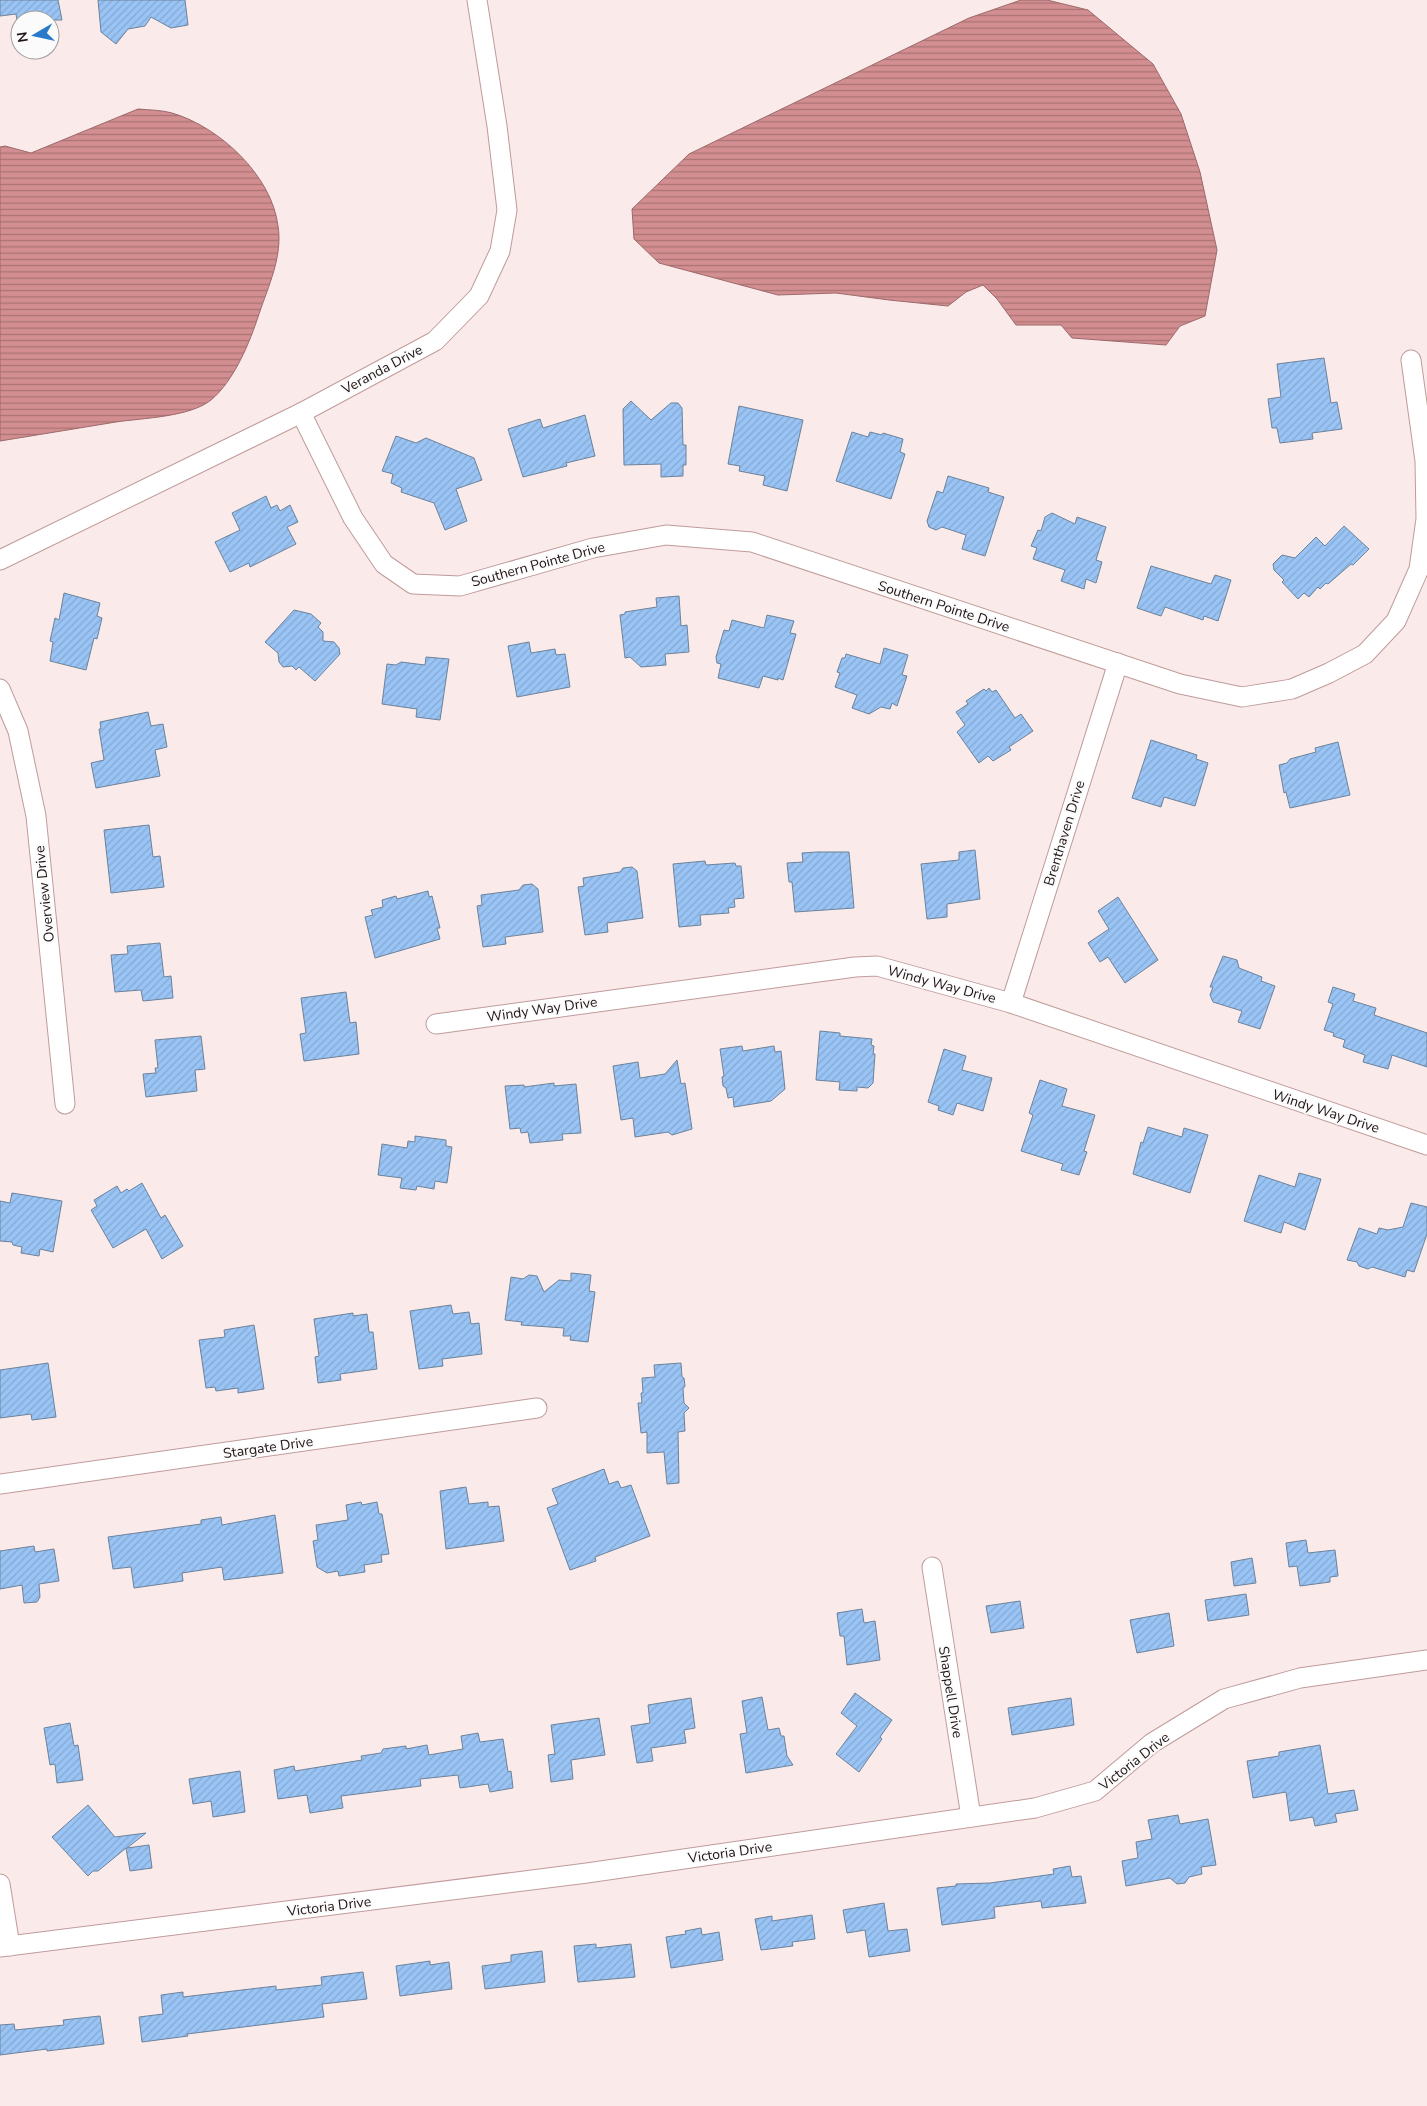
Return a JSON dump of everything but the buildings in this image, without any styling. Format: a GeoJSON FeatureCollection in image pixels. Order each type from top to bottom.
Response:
{"type":"FeatureCollection","features":[{"type":"Feature","properties":{"kind":"street","name":"Veranda Drive"},"geometry":{"type":"LineString","coordinates":[[0,560],[301,413],[435,341],[479,296],[500,251],[507,210],[497,126],[477,0]]}},
{"type":"Feature","properties":{"kind":"street","name":"Southern Pointe Drive"},"geometry":{"type":"LineString","coordinates":[[301,413],[353,518],[384,564],[413,584],[460,586],[593,548],[666,535],[752,542],[1180,684],[1242,697],[1292,689],[1330,673],[1365,654],[1396,621],[1419,569],[1426,518],[1425,461],[1410,360]]}},
{"type":"Feature","properties":{"kind":"street","name":"Brenthaven Drive"},"geometry":{"type":"LineString","coordinates":[[1011,1003],[1118,663]]}},
{"type":"Feature","properties":{"kind":"street","name":"Overview Drive"},"geometry":{"type":"LineString","coordinates":[[0,690],[18,731],[36,816],[65,1104]]}},
{"type":"Feature","properties":{"kind":"street","name":"Windy Way Drive"},"geometry":{"type":"LineString","coordinates":[[436,1024],[855,967],[877,966],[1011,1003],[1427,1144]]}},
{"type":"Feature","properties":{"kind":"street","name":"Stargate Drive"},"geometry":{"type":"LineString","coordinates":[[0,1484],[537,1408]]}},
{"type":"Feature","properties":{"kind":"street","name":"Shappell Drive"},"geometry":{"type":"LineString","coordinates":[[932,1566],[971,1817]]}},
{"type":"Feature","properties":{"kind":"street","name":"Victoria Drive"},"geometry":{"type":"LineString","coordinates":[[5,1947],[587,1873],[1035,1808],[1095,1791],[1152,1743],[1224,1699],[1300,1678],[1427,1660]]}},
{"type":"Feature","properties":{"kind":"street"},"geometry":{"type":"LineString","coordinates":[[0,1884],[5,1947]]}},
{"type":"Feature","properties":{"kind":"shaded area"},"geometry":{"type":"Polygon","coordinates":[[[1021,0],[1047,0],[1088,10],[1153,64],[1181,114],[1200,172],[1217,250],[1205,316],[1180,326],[1166,345],[1072,338],[1061,325],[1016,325],[997,299],[983,285],[966,292],[948,306],[836,293],[778,295],[659,263],[634,239],[632,209],[689,154],[969,18],[1021,0]]]}},
{"type":"Feature","properties":{"kind":"shaded area"},"geometry":{"type":"Polygon","coordinates":[[[138,109],[172,113],[208,130],[241,156],[266,189],[274,207],[278,226],[277,260],[251,337],[227,382],[211,400],[202,406],[166,416],[116,422],[0,441],[0,147],[5,146],[31,153],[138,109]]]}}]}
